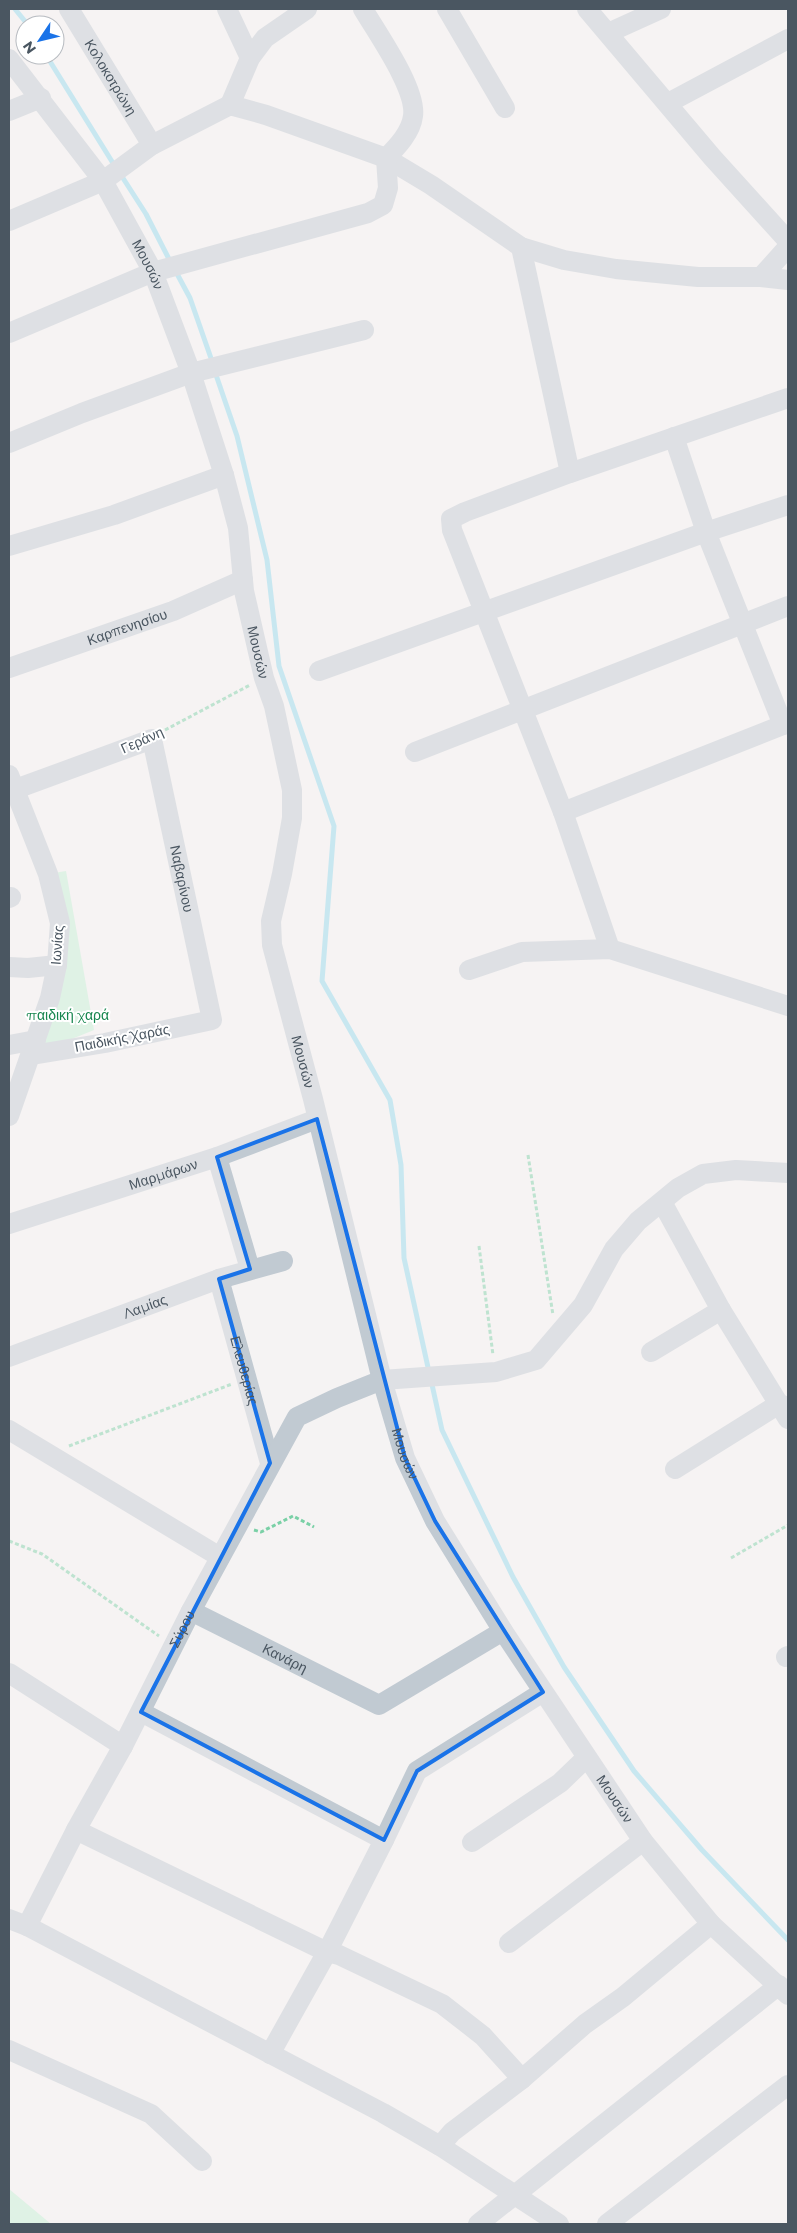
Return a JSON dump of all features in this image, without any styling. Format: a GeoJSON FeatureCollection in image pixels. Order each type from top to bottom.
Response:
{"type":"FeatureCollection","features":[{"type":"Feature","properties":{"kind":"street","name":"Κολοκοτρώνη"},"geometry":{"type":"LineString","coordinates":[[69,9],[152,145]]}},
{"type":"Feature","properties":{"kind":"street"},"geometry":{"type":"LineString","coordinates":[[227,9],[250,58]]}},
{"type":"Feature","properties":{"kind":"street"},"geometry":{"type":"LineString","coordinates":[[9,221],[106,178],[152,145],[230,105],[250,58],[265,38],[307,9]]}},
{"type":"Feature","properties":{"kind":"street"},"geometry":{"type":"LineString","coordinates":[[9,332],[153,272],[376,210],[383,205],[387,197],[386,158],[410,128],[414,114],[404,78],[363,9]]}},
{"type":"Feature","properties":{"kind":"street"},"geometry":{"type":"LineString","coordinates":[[447,9],[505,108]]}},
{"type":"Feature","properties":{"kind":"street"},"geometry":{"type":"LineString","coordinates":[[587,9],[712,157],[788,241]]}},
{"type":"Feature","properties":{"kind":"street"},"geometry":{"type":"LineString","coordinates":[[608,33],[661,9]]}},
{"type":"Feature","properties":{"kind":"street"},"geometry":{"type":"LineString","coordinates":[[668,103],[788,38]]}},
{"type":"Feature","properties":{"kind":"street","name":"Μουσών"},"geometry":{"type":"LineString","coordinates":[[9,59],[106,178],[153,272],[191,373],[224,475],[238,528],[243,580],[264,678],[274,706],[292,790],[292,818],[270,931],[382,1380],[405,1458],[435,1521],[503,1631],[643,1841],[711,1924],[783,1990]]}},
{"type":"Feature","properties":{"kind":"street"},"geometry":{"type":"LineString","coordinates":[[9,111],[41,98]]}},
{"type":"Feature","properties":{"kind":"street"},"geometry":{"type":"LineString","coordinates":[[230,105],[274,118],[386,158],[431,184],[520,247],[564,260],[616,269],[698,277],[760,277],[788,280]]}},
{"type":"Feature","properties":{"kind":"street"},"geometry":{"type":"LineString","coordinates":[[520,247],[570,473]]}},
{"type":"Feature","properties":{"kind":"street"},"geometry":{"type":"LineString","coordinates":[[760,277],[788,247]]}},
{"type":"Feature","properties":{"kind":"street"},"geometry":{"type":"LineString","coordinates":[[9,443],[82,412],[191,373],[364,330]]}},
{"type":"Feature","properties":{"kind":"street"},"geometry":{"type":"LineString","coordinates":[[610,949],[563,812],[483,612],[452,530],[451,519],[570,473],[788,398]]}},
{"type":"Feature","properties":{"kind":"street"},"geometry":{"type":"LineString","coordinates":[[563,812],[786,724],[741,624],[706,532],[674,437]]}},
{"type":"Feature","properties":{"kind":"street"},"geometry":{"type":"LineString","coordinates":[[9,546],[114,515],[224,475]]}},
{"type":"Feature","properties":{"kind":"street"},"geometry":{"type":"LineString","coordinates":[[319,671],[706,532],[788,505]]}},
{"type":"Feature","properties":{"kind":"street","name":"Καρπενησίου"},"geometry":{"type":"LineString","coordinates":[[9,668],[173,611],[243,580]]}},
{"type":"Feature","properties":{"kind":"street"},"geometry":{"type":"LineString","coordinates":[[415,752],[788,606]]}},
{"type":"Feature","properties":{"kind":"street","name":"Γεράνη"},"geometry":{"type":"LineString","coordinates":[[11,782],[152,738]]}},
{"type":"Feature","properties":{"kind":"street","name":"Ναβαρίνου"},"geometry":{"type":"LineString","coordinates":[[152,738],[212,1020]]}},
{"type":"Feature","properties":{"kind":"street","name":"Ιωνίας"},"geometry":{"type":"LineString","coordinates":[[9,1116],[50,998],[57,965],[60,923],[48,874],[11,782]]}},
{"type":"Feature","properties":{"kind":"street"},"geometry":{"type":"LineString","coordinates":[[468,970],[522,952],[610,949],[788,1006]]}},
{"type":"Feature","properties":{"kind":"street"},"geometry":{"type":"LineString","coordinates":[[9,967],[57,965]]}},
{"type":"Feature","properties":{"kind":"street","name":"Παιδικής Χαράς"},"geometry":{"type":"LineString","coordinates":[[9,1045],[34,1047],[105,1043],[212,1020]]}},
{"type":"Feature","properties":{"kind":"street","name":"Μαρμάρων"},"geometry":{"type":"LineString","coordinates":[[9,1224],[217,1157],[317,1119]]}},
{"type":"Feature","properties":{"kind":"street"},"geometry":{"type":"LineString","coordinates":[[217,1157],[250,1269]]}},
{"type":"Feature","properties":{"kind":"street","name":"Σύρου"},"geometry":{"type":"LineString","coordinates":[[18,1922],[76,1830],[123,1746],[191,1611],[297,1417],[382,1380],[496,1372],[536,1360],[583,1305],[614,1248],[638,1221],[682,1184],[703,1174],[736,1170],[788,1172]]}},
{"type":"Feature","properties":{"kind":"street"},"geometry":{"type":"LineString","coordinates":[[662,1202],[721,1310],[785,1410],[675,1469]]}},
{"type":"Feature","properties":{"kind":"street","name":"Λαμίας"},"geometry":{"type":"LineString","coordinates":[[9,1357],[219,1279],[283,1261]]}},
{"type":"Feature","properties":{"kind":"street","name":"Ελευθερίας"},"geometry":{"type":"LineString","coordinates":[[219,1279],[270,1464]]}},
{"type":"Feature","properties":{"kind":"street"},"geometry":{"type":"LineString","coordinates":[[651,1352],[721,1310]]}},
{"type":"Feature","properties":{"kind":"street"},"geometry":{"type":"LineString","coordinates":[[9,1430],[220,1557]]}},
{"type":"Feature","properties":{"kind":"street","name":"Κανάρη"},"geometry":{"type":"LineString","coordinates":[[191,1611],[379,1705],[503,1631]]}},
{"type":"Feature","properties":{"kind":"street"},"geometry":{"type":"LineString","coordinates":[[9,1674],[123,1746]]}},
{"type":"Feature","properties":{"kind":"street"},"geometry":{"type":"LineString","coordinates":[[270,2054],[327,1952],[417,1771],[543,1692]]}},
{"type":"Feature","properties":{"kind":"street"},"geometry":{"type":"LineString","coordinates":[[140,1712],[384,1840]]}},
{"type":"Feature","properties":{"kind":"street"},"geometry":{"type":"LineString","coordinates":[[472,1842],[560,1783],[586,1758]]}},
{"type":"Feature","properties":{"kind":"street"},"geometry":{"type":"LineString","coordinates":[[76,1830],[327,1952],[347,1959],[442,2004],[483,2036],[522,2079]]}},
{"type":"Feature","properties":{"kind":"street"},"geometry":{"type":"LineString","coordinates":[[509,1943],[643,1841]]}},
{"type":"Feature","properties":{"kind":"street"},"geometry":{"type":"LineString","coordinates":[[18,1922],[383,2112],[440,2146],[559,2224]]}},
{"type":"Feature","properties":{"kind":"street"},"geometry":{"type":"LineString","coordinates":[[440,2146],[452,2132],[522,2079],[585,2024],[623,1997],[711,1924]]}},
{"type":"Feature","properties":{"kind":"street"},"geometry":{"type":"LineString","coordinates":[[478,2224],[643,2094],[783,1990]]}},
{"type":"Feature","properties":{"kind":"street"},"geometry":{"type":"LineString","coordinates":[[9,2050],[151,2114],[202,2161]]}},
{"type":"Feature","properties":{"kind":"street"},"geometry":{"type":"LineString","coordinates":[[607,2224],[788,2085]]}},
{"type":"Feature","properties":{"kind":"path","name":"Γεράνη"},"geometry":{"type":"LineString","coordinates":[[152,738],[264,678]]}},
{"type":"Feature","properties":{"kind":"path"},"geometry":{"type":"LineString","coordinates":[[528,1154],[556,1337]]}},
{"type":"Feature","properties":{"kind":"path"},"geometry":{"type":"LineString","coordinates":[[479,1246],[496,1372]]}},
{"type":"Feature","properties":{"kind":"path"},"geometry":{"type":"LineString","coordinates":[[49,1454],[246,1378]]}},
{"type":"Feature","properties":{"kind":"path"},"geometry":{"type":"LineString","coordinates":[[236,1526],[261,1532],[293,1516],[314,1527]]}},
{"type":"Feature","properties":{"kind":"path"},"geometry":{"type":"LineString","coordinates":[[732,1558],[788,1525]]}},
{"type":"Feature","properties":{"kind":"path"},"geometry":{"type":"LineString","coordinates":[[9,1542],[42,1554],[174,1646]]}},
{"type":"Feature","properties":{"kind":"highlighted area"},"geometry":{"type":"Polygon","coordinates":[[[317,1119],[405,1458],[435,1521],[543,1692],[417,1771],[384,1840],[141,1712],[270,1463],[219,1279],[250,1269],[217,1157],[317,1119]]]}},
{"type":"Feature","properties":{"kind":"green space","name":"παιδική χαρά"},"geometry":{"type":"Polygon","coordinates":[[[66,871],[94,1030],[32,1055],[57,965],[48,874],[66,871]]]}},
{"type":"Feature","properties":{"kind":"green space"},"geometry":{"type":"Polygon","coordinates":[[[9,2189],[51,2224],[9,2224],[9,2189]]]}},
{"type":"Feature","properties":{"kind":"waterway"},"geometry":{"type":"LineString","coordinates":[[15,9],[20,15]]}},
{"type":"Feature","properties":{"kind":"waterway"},"geometry":{"type":"LineString","coordinates":[[52,65],[116,168]]}},
{"type":"Feature","properties":{"kind":"waterway"},"geometry":{"type":"LineString","coordinates":[[121,175],[146,214],[171,263]]}},
{"type":"Feature","properties":{"kind":"waterway"},"geometry":{"type":"LineString","coordinates":[[175,270],[190,298],[213,364]]}},
{"type":"Feature","properties":{"kind":"waterway"},"geometry":{"type":"LineString","coordinates":[[215,372],[237,436],[267,560],[279,666],[334,826],[322,981],[390,1100],[401,1165],[404,1258],[429,1372]]}},
{"type":"Feature","properties":{"kind":"waterway"},"geometry":{"type":"LineString","coordinates":[[431,1380],[442,1430],[513,1577],[564,1667],[634,1771],[702,1850],[788,1940]]}}]}
